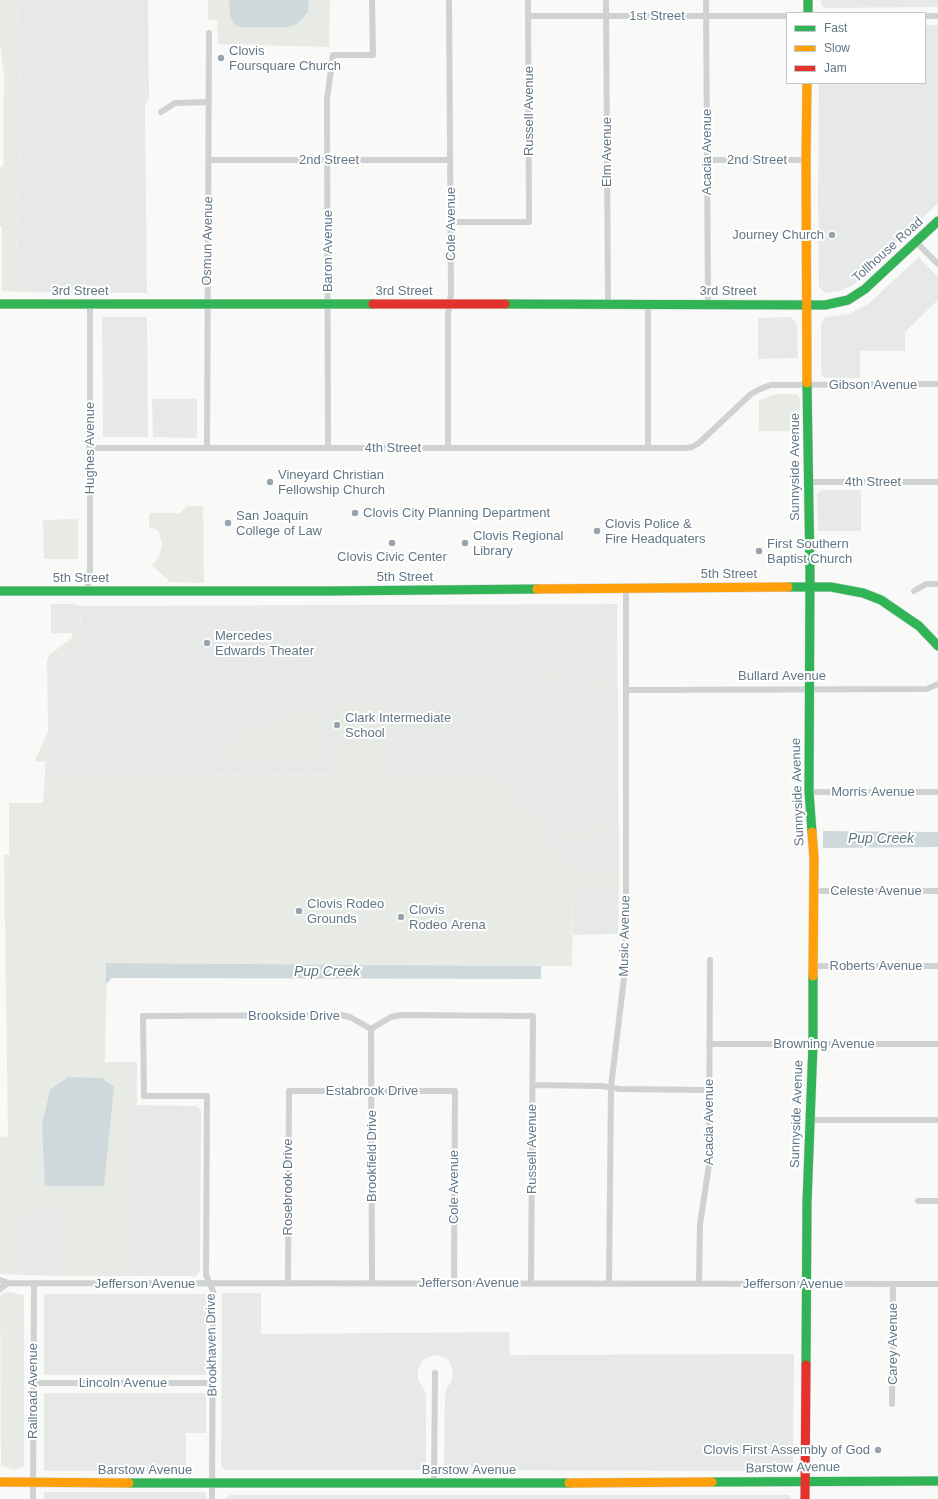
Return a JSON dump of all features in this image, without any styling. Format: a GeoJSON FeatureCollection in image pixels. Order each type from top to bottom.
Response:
{"type":"FeatureCollection","features":[{"type":"Feature","properties":{"kind":"main road"},"geometry":{"type":"LineString","coordinates":[[808,0],[808,12]]}},
{"type":"Feature","properties":{"kind":"main road","name":"Sunnyside Avenue"},"geometry":{"type":"LineString","coordinates":[[804,1499],[807,1182],[813,1044],[814,891],[814,858],[809,792],[810,587],[807,385],[807,84]]}},
{"type":"Feature","properties":{"kind":"main road","name":"Tollhouse Road"},"geometry":{"type":"LineString","coordinates":[[808,305],[837,303],[855,296],[865,289],[938,222]]}},
{"type":"Feature","properties":{"kind":"main road","name":"3rd Street"},"geometry":{"type":"LineString","coordinates":[[0,304],[808,305]]}},
{"type":"Feature","properties":{"kind":"main road"},"geometry":{"type":"LineString","coordinates":[[810,587],[846,589],[863,593],[881,600],[919,626],[938,646]]}},
{"type":"Feature","properties":{"kind":"main road","name":"5th Street"},"geometry":{"type":"LineString","coordinates":[[0,591],[87,592],[810,587]]}},
{"type":"Feature","properties":{"kind":"main road","name":"Barstow Avenue"},"geometry":{"type":"LineString","coordinates":[[0,1482],[212,1484],[938,1481]]}},
{"type":"Feature","properties":{"kind":"street","name":"Baron Avenue"},"geometry":{"type":"LineString","coordinates":[[328,448],[327,99],[333,55],[373,55],[372,0]]}},
{"type":"Feature","properties":{"kind":"street","name":"Cole Avenue"},"geometry":{"type":"LineString","coordinates":[[448,448],[448,316],[451,293],[449,0]]}},
{"type":"Feature","properties":{"kind":"street","name":"Russell Avenue"},"geometry":{"type":"LineString","coordinates":[[451,222],[529,222],[528,0]]}},
{"type":"Feature","properties":{"kind":"street","name":"Elm Avenue"},"geometry":{"type":"LineString","coordinates":[[606,0],[608,304]]}},
{"type":"Feature","properties":{"kind":"street","name":"Acacia Avenue"},"geometry":{"type":"LineString","coordinates":[[706,0],[708,304]]}},
{"type":"Feature","properties":{"kind":"street","name":"1st Street"},"geometry":{"type":"LineString","coordinates":[[528,16],[786,16]]}},
{"type":"Feature","properties":{"kind":"street"},"geometry":{"type":"LineString","coordinates":[[926,16],[938,16]]}},
{"type":"Feature","properties":{"kind":"street","name":"Osmun Avenue"},"geometry":{"type":"LineString","coordinates":[[207,448],[209,33]]}},
{"type":"Feature","properties":{"kind":"street"},"geometry":{"type":"LineString","coordinates":[[161,112],[175,102],[209,102]]}},
{"type":"Feature","properties":{"kind":"street","name":"2nd Street"},"geometry":{"type":"LineString","coordinates":[[209,160],[450,160]]}},
{"type":"Feature","properties":{"kind":"street","name":"2nd Street"},"geometry":{"type":"LineString","coordinates":[[707,160],[806,160]]}},
{"type":"Feature","properties":{"kind":"street"},"geometry":{"type":"LineString","coordinates":[[916,242],[938,264]]}},
{"type":"Feature","properties":{"kind":"street","name":"Hughes Avenue"},"geometry":{"type":"LineString","coordinates":[[87,592],[90,568],[90,304]]}},
{"type":"Feature","properties":{"kind":"street"},"geometry":{"type":"LineString","coordinates":[[648,304],[648,448]]}},
{"type":"Feature","properties":{"kind":"street","name":"Gibson Avenue"},"geometry":{"type":"LineString","coordinates":[[807,385],[938,384]]}},
{"type":"Feature","properties":{"kind":"street","name":"4th Street"},"geometry":{"type":"LineString","coordinates":[[90,448],[685,448],[696,445],[755,392],[767,386],[807,385]]}},
{"type":"Feature","properties":{"kind":"street","name":"4th Street"},"geometry":{"type":"LineString","coordinates":[[808,482],[938,482]]}},
{"type":"Feature","properties":{"kind":"street"},"geometry":{"type":"LineString","coordinates":[[914,591],[926,584],[938,584]]}},
{"type":"Feature","properties":{"kind":"street","name":"Music Avenue"},"geometry":{"type":"LineString","coordinates":[[609,1284],[611,1087],[626,961],[626,588]]}},
{"type":"Feature","properties":{"kind":"street","name":"Bullard Avenue"},"geometry":{"type":"LineString","coordinates":[[626,690],[927,689],[938,684]]}},
{"type":"Feature","properties":{"kind":"street","name":"Morris Avenue"},"geometry":{"type":"LineString","coordinates":[[809,792],[938,792]]}},
{"type":"Feature","properties":{"kind":"street","name":"Celeste Avenue"},"geometry":{"type":"LineString","coordinates":[[814,891],[938,891]]}},
{"type":"Feature","properties":{"kind":"street","name":"Acacia Avenue"},"geometry":{"type":"LineString","coordinates":[[699,1284],[700,1224],[709,1165],[708,1090],[710,960]]}},
{"type":"Feature","properties":{"kind":"street","name":"Roberts Avenue"},"geometry":{"type":"LineString","coordinates":[[813,966],[938,966]]}},
{"type":"Feature","properties":{"kind":"street","name":"Brookside Drive"},"geometry":{"type":"LineString","coordinates":[[207,1096],[144,1096],[144,1016],[341,1015],[350,1017],[371,1029]]}},
{"type":"Feature","properties":{"kind":"street","name":"Russell Avenue"},"geometry":{"type":"LineString","coordinates":[[371,1029],[377,1027],[391,1017],[401,1015],[534,1016],[531,1283]]}},
{"type":"Feature","properties":{"kind":"street","name":"Brookfield Drive"},"geometry":{"type":"LineString","coordinates":[[371,1029],[372,1283]]}},
{"type":"Feature","properties":{"kind":"street","name":"Browning Avenue"},"geometry":{"type":"LineString","coordinates":[[709,1044],[938,1044]]}},
{"type":"Feature","properties":{"kind":"street"},"geometry":{"type":"LineString","coordinates":[[533,1085],[708,1090]]}},
{"type":"Feature","properties":{"kind":"street","name":"Estabrook Drive"},"geometry":{"type":"LineString","coordinates":[[289,1091],[455,1091]]}},
{"type":"Feature","properties":{"kind":"street","name":"Rosebrook Drive"},"geometry":{"type":"LineString","coordinates":[[288,1283],[289,1091]]}},
{"type":"Feature","properties":{"kind":"street","name":"Cole Avenue"},"geometry":{"type":"LineString","coordinates":[[454,1283],[455,1091]]}},
{"type":"Feature","properties":{"kind":"street","name":"Brookhaven Drive"},"geometry":{"type":"LineString","coordinates":[[207,1096],[206,1275],[213,1291],[212,1499]]}},
{"type":"Feature","properties":{"kind":"street"},"geometry":{"type":"LineString","coordinates":[[810,1120],[938,1120]]}},
{"type":"Feature","properties":{"kind":"street"},"geometry":{"type":"LineString","coordinates":[[918,1201],[938,1201]]}},
{"type":"Feature","properties":{"kind":"street","name":"Jefferson Avenue"},"geometry":{"type":"LineString","coordinates":[[0,1280],[8,1283],[209,1284],[938,1284]]}},
{"type":"Feature","properties":{"kind":"street"},"geometry":{"type":"LineString","coordinates":[[0,1289],[8,1283]]}},
{"type":"Feature","properties":{"kind":"street","name":"Railroad Avenue"},"geometry":{"type":"LineString","coordinates":[[33,1499],[34,1283]]}},
{"type":"Feature","properties":{"kind":"street","name":"Carey Avenue"},"geometry":{"type":"LineString","coordinates":[[892,1404],[893,1284]]}},
{"type":"Feature","properties":{"kind":"street"},"geometry":{"type":"LineString","coordinates":[[434,1483],[435,1373]]}},
{"type":"Feature","properties":{"kind":"street","name":"Lincoln Avenue"},"geometry":{"type":"LineString","coordinates":[[33,1383],[212,1383]]}},
{"type":"Feature","properties":{"kind":"shaded area"},"geometry":{"type":"Polygon","coordinates":[[[0,0],[18,0],[22,124],[15,276],[31,292],[2,291],[0,167],[3,167],[4,75],[0,43],[0,0]]]}},
{"type":"Feature","properties":{"kind":"shaded area"},"geometry":{"type":"Polygon","coordinates":[[[18,0],[148,0],[149,98],[145,105],[147,293],[31,292],[15,276],[22,124],[18,0]]]}},
{"type":"Feature","properties":{"kind":"shaded area"},"geometry":{"type":"Polygon","coordinates":[[[208,0],[330,0],[329,47],[218,44],[217,20],[208,20],[208,0]]]}},
{"type":"Feature","properties":{"kind":"shaded area"},"geometry":{"type":"Polygon","coordinates":[[[821,0],[938,0],[938,7],[825,8],[821,4],[821,0]]]}},
{"type":"Feature","properties":{"kind":"shaded area"},"geometry":{"type":"Polygon","coordinates":[[[926,25],[938,25],[938,203],[853,285],[839,291],[825,293],[819,287],[819,84],[926,84],[926,25]]]}},
{"type":"Feature","properties":{"kind":"shaded area"},"geometry":{"type":"Polygon","coordinates":[[[919,257],[938,277],[938,300],[905,332],[905,351],[860,351],[860,378],[824,378],[821,374],[821,323],[826,317],[849,314],[868,304],[919,257]]]}},
{"type":"Feature","properties":{"kind":"shaded area"},"geometry":{"type":"Polygon","coordinates":[[[102,317],[147,317],[148,437],[103,437],[102,317]]]}},
{"type":"Feature","properties":{"kind":"shaded area"},"geometry":{"type":"Polygon","coordinates":[[[791,317],[797,324],[798,358],[758,359],[758,318],[791,317]]]}},
{"type":"Feature","properties":{"kind":"shaded area"},"geometry":{"type":"Polygon","coordinates":[[[781,394],[797,394],[800,398],[800,431],[759,431],[759,400],[781,394]]]}},
{"type":"Feature","properties":{"kind":"shaded area"},"geometry":{"type":"Polygon","coordinates":[[[152,399],[197,399],[197,438],[153,437],[152,399]]]}},
{"type":"Feature","properties":{"kind":"shaded area"},"geometry":{"type":"Polygon","coordinates":[[[822,490],[861,490],[861,531],[818,531],[817,494],[822,490]]]}},
{"type":"Feature","properties":{"kind":"shaded area"},"geometry":{"type":"Polygon","coordinates":[[[187,506],[203,506],[204,583],[170,582],[152,565],[159,557],[162,544],[159,533],[156,529],[149,528],[149,513],[180,513],[187,506]]]}},
{"type":"Feature","properties":{"kind":"shaded area"},"geometry":{"type":"Polygon","coordinates":[[[78,519],[78,559],[44,559],[43,520],[78,519]]]}},
{"type":"Feature","properties":{"kind":"shaded area"},"geometry":{"type":"Polygon","coordinates":[[[51,604],[73,604],[73,633],[51,633],[51,604]]]}},
{"type":"Feature","properties":{"kind":"shaded area"},"geometry":{"type":"Polygon","coordinates":[[[73,604],[80,606],[81,633],[76,645],[56,659],[55,663],[55,761],[36,762],[35,760],[48,732],[47,661],[49,655],[72,638],[73,604]]]}},
{"type":"Feature","properties":{"kind":"shaded area","name":"Clark Intermediate School"},"geometry":{"type":"Polygon","coordinates":[[[617,604],[619,868],[563,867],[555,848],[528,815],[520,800],[488,777],[466,774],[45,775],[45,762],[55,761],[55,663],[56,659],[76,645],[81,633],[80,606],[617,604]]]}},
{"type":"Feature","properties":{"kind":"shaded area"},"geometry":{"type":"Polygon","coordinates":[[[568,667],[581,667],[598,674],[608,683],[615,707],[615,804],[613,816],[607,827],[598,836],[586,842],[574,844],[561,842],[545,832],[535,816],[533,803],[533,707],[536,694],[541,683],[550,674],[568,667]],[[570,675],[560,678],[552,684],[542,701],[542,803],[545,818],[551,826],[559,832],[574,836],[584,834],[593,829],[600,822],[605,813],[606,804],[607,707],[603,692],[597,684],[585,676],[570,675]]]}},
{"type":"Feature","properties":{"kind":"shaded area"},"geometry":{"type":"Polygon","coordinates":[[[338,702],[391,702],[391,773],[338,773],[338,702]]]}},
{"type":"Feature","properties":{"kind":"shaded area"},"geometry":{"type":"Polygon","coordinates":[[[288,714],[323,714],[324,755],[318,761],[229,761],[229,741],[231,740],[232,732],[240,732],[242,727],[258,729],[273,726],[285,718],[288,714]]]}},
{"type":"Feature","properties":{"kind":"shaded area","name":"Clovis Rodeo Grounds"},"geometry":{"type":"Polygon","coordinates":[[[466,774],[488,777],[508,788],[520,800],[528,815],[555,848],[563,867],[619,868],[619,887],[573,887],[572,966],[107,963],[105,1062],[137,1062],[137,1105],[127,1105],[126,1276],[64,1276],[64,1212],[26,1212],[26,1275],[0,1274],[0,1137],[8,1136],[4,855],[9,855],[9,803],[43,803],[45,775],[466,774]]]}},
{"type":"Feature","properties":{"kind":"shaded area"},"geometry":{"type":"Polygon","coordinates":[[[573,887],[619,887],[618,934],[573,935],[573,887]]]}},
{"type":"Feature","properties":{"kind":"shaded area"},"geometry":{"type":"Polygon","coordinates":[[[127,1105],[197,1106],[201,1110],[200,1271],[196,1276],[126,1276],[127,1105]]]}},
{"type":"Feature","properties":{"kind":"shaded area"},"geometry":{"type":"Polygon","coordinates":[[[26,1212],[65,1212],[64,1276],[26,1275],[26,1212]]]}},
{"type":"Feature","properties":{"kind":"shaded area"},"geometry":{"type":"Polygon","coordinates":[[[8,1292],[24,1295],[24,1466],[15,1470],[1,1466],[0,1297],[2,1293],[8,1292]]]}},
{"type":"Feature","properties":{"kind":"shaded area"},"geometry":{"type":"Polygon","coordinates":[[[222,1293],[261,1293],[261,1334],[509,1332],[510,1355],[794,1354],[793,1465],[789,1469],[762,1471],[448,1470],[444,1465],[445,1395],[451,1382],[453,1370],[449,1361],[436,1355],[423,1360],[418,1369],[418,1379],[426,1394],[426,1465],[423,1470],[224,1470],[221,1466],[222,1293]]]}},
{"type":"Feature","properties":{"kind":"shaded area"},"geometry":{"type":"Polygon","coordinates":[[[44,1294],[207,1294],[206,1375],[44,1375],[44,1294]]]}},
{"type":"Feature","properties":{"kind":"shaded area"},"geometry":{"type":"Polygon","coordinates":[[[44,1393],[206,1393],[206,1433],[186,1433],[186,1471],[44,1471],[44,1393]]]}},
{"type":"Feature","properties":{"kind":"shaded area"},"geometry":{"type":"Polygon","coordinates":[[[44,1492],[204,1492],[206,1494],[206,1499],[44,1499],[44,1492]]]}},
{"type":"Feature","properties":{"kind":"shaded area"},"geometry":{"type":"Polygon","coordinates":[[[230,1495],[789,1495],[792,1499],[225,1499],[230,1495]]]}},
{"type":"Feature","properties":{"kind":"water"},"geometry":{"type":"Polygon","coordinates":[[[229,0],[309,0],[308,12],[298,23],[289,27],[240,27],[233,23],[230,15],[229,0]]]}},
{"type":"Feature","properties":{"kind":"water","name":"Pup Creek"},"geometry":{"type":"Polygon","coordinates":[[[823,831],[938,832],[938,847],[823,848],[823,831]]]}},
{"type":"Feature","properties":{"kind":"water","name":"Pup Creek"},"geometry":{"type":"Polygon","coordinates":[[[106,963],[541,966],[541,979],[112,978],[106,984],[106,963]]]}},
{"type":"Feature","properties":{"kind":"water"},"geometry":{"type":"Polygon","coordinates":[[[68,1077],[102,1078],[114,1087],[104,1186],[45,1186],[42,1125],[50,1090],[68,1077]]]}},
{"type":"Feature","properties":{"kind":"traffic: fast"},"geometry":{"type":"LineString","coordinates":[[808,0],[808,12]]}},
{"type":"Feature","properties":{"kind":"traffic: fast"},"geometry":{"type":"LineString","coordinates":[[505,304],[825,305],[848,300],[865,289],[938,221]]}},
{"type":"Feature","properties":{"kind":"traffic: fast"},"geometry":{"type":"LineString","coordinates":[[0,304],[373,304]]}},
{"type":"Feature","properties":{"kind":"traffic: fast"},"geometry":{"type":"LineString","coordinates":[[807,383],[810,574],[809,792],[812,832]]}},
{"type":"Feature","properties":{"kind":"traffic: fast"},"geometry":{"type":"LineString","coordinates":[[788,587],[831,587],[863,593],[881,600],[919,626],[938,646]]}},
{"type":"Feature","properties":{"kind":"traffic: fast"},"geometry":{"type":"LineString","coordinates":[[0,591],[331,591],[537,589]]}},
{"type":"Feature","properties":{"kind":"traffic: fast"},"geometry":{"type":"LineString","coordinates":[[806,1365],[807,1202],[813,1044],[813,976]]}},
{"type":"Feature","properties":{"kind":"traffic: fast"},"geometry":{"type":"LineString","coordinates":[[712,1482],[938,1481]]}},
{"type":"Feature","properties":{"kind":"traffic: fast"},"geometry":{"type":"LineString","coordinates":[[129,1483],[569,1483]]}},
{"type":"Feature","properties":{"kind":"traffic: slow"},"geometry":{"type":"LineString","coordinates":[[807,84],[807,383]]}},
{"type":"Feature","properties":{"kind":"traffic: slow"},"geometry":{"type":"LineString","coordinates":[[537,589],[788,587]]}},
{"type":"Feature","properties":{"kind":"traffic: slow"},"geometry":{"type":"LineString","coordinates":[[812,832],[814,858],[813,976]]}},
{"type":"Feature","properties":{"kind":"traffic: slow"},"geometry":{"type":"LineString","coordinates":[[0,1482],[129,1483]]}},
{"type":"Feature","properties":{"kind":"traffic: slow"},"geometry":{"type":"LineString","coordinates":[[569,1483],[712,1482]]}},
{"type":"Feature","properties":{"kind":"traffic: jam"},"geometry":{"type":"LineString","coordinates":[[373,304],[505,304]]}},
{"type":"Feature","properties":{"kind":"traffic: jam"},"geometry":{"type":"LineString","coordinates":[[805,1499],[806,1365]]}},
{"type":"Feature","properties":{"kind":"place","name":"Clovis Foursquare Church"},"geometry":{"type":"Point","coordinates":[221,58]}},
{"type":"Feature","properties":{"kind":"place","name":"Journey Church"},"geometry":{"type":"Point","coordinates":[832,235]}},
{"type":"Feature","properties":{"kind":"place","name":"Vineyard Christian Fellowship Church"},"geometry":{"type":"Point","coordinates":[270,482]}},
{"type":"Feature","properties":{"kind":"place","name":"Clovis City Planning Department"},"geometry":{"type":"Point","coordinates":[355,513]}},
{"type":"Feature","properties":{"kind":"place","name":"San Joaquin College of Law"},"geometry":{"type":"Point","coordinates":[228,523]}},
{"type":"Feature","properties":{"kind":"place","name":"Clovis Police & Fire Headquaters"},"geometry":{"type":"Point","coordinates":[597,531]}},
{"type":"Feature","properties":{"kind":"place","name":"Clovis Civic Center"},"geometry":{"type":"Point","coordinates":[392,543]}},
{"type":"Feature","properties":{"kind":"place","name":"Clovis Regional Library"},"geometry":{"type":"Point","coordinates":[465,543]}},
{"type":"Feature","properties":{"kind":"place","name":"First Southern Baptist Church"},"geometry":{"type":"Point","coordinates":[759,551]}},
{"type":"Feature","properties":{"kind":"place","name":"Mercedes Edwards Theater"},"geometry":{"type":"Point","coordinates":[207,643]}},
{"type":"Feature","properties":{"kind":"place","name":"Clark Intermediate School"},"geometry":{"type":"Point","coordinates":[337,725]}},
{"type":"Feature","properties":{"kind":"place","name":"Clovis Rodeo Grounds"},"geometry":{"type":"Point","coordinates":[299,911]}},
{"type":"Feature","properties":{"kind":"place","name":"Clovis Rodeo Arena"},"geometry":{"type":"Point","coordinates":[401,917]}},
{"type":"Feature","properties":{"kind":"place","name":"Clovis First Assembly of God"},"geometry":{"type":"Point","coordinates":[878,1450]}}]}
